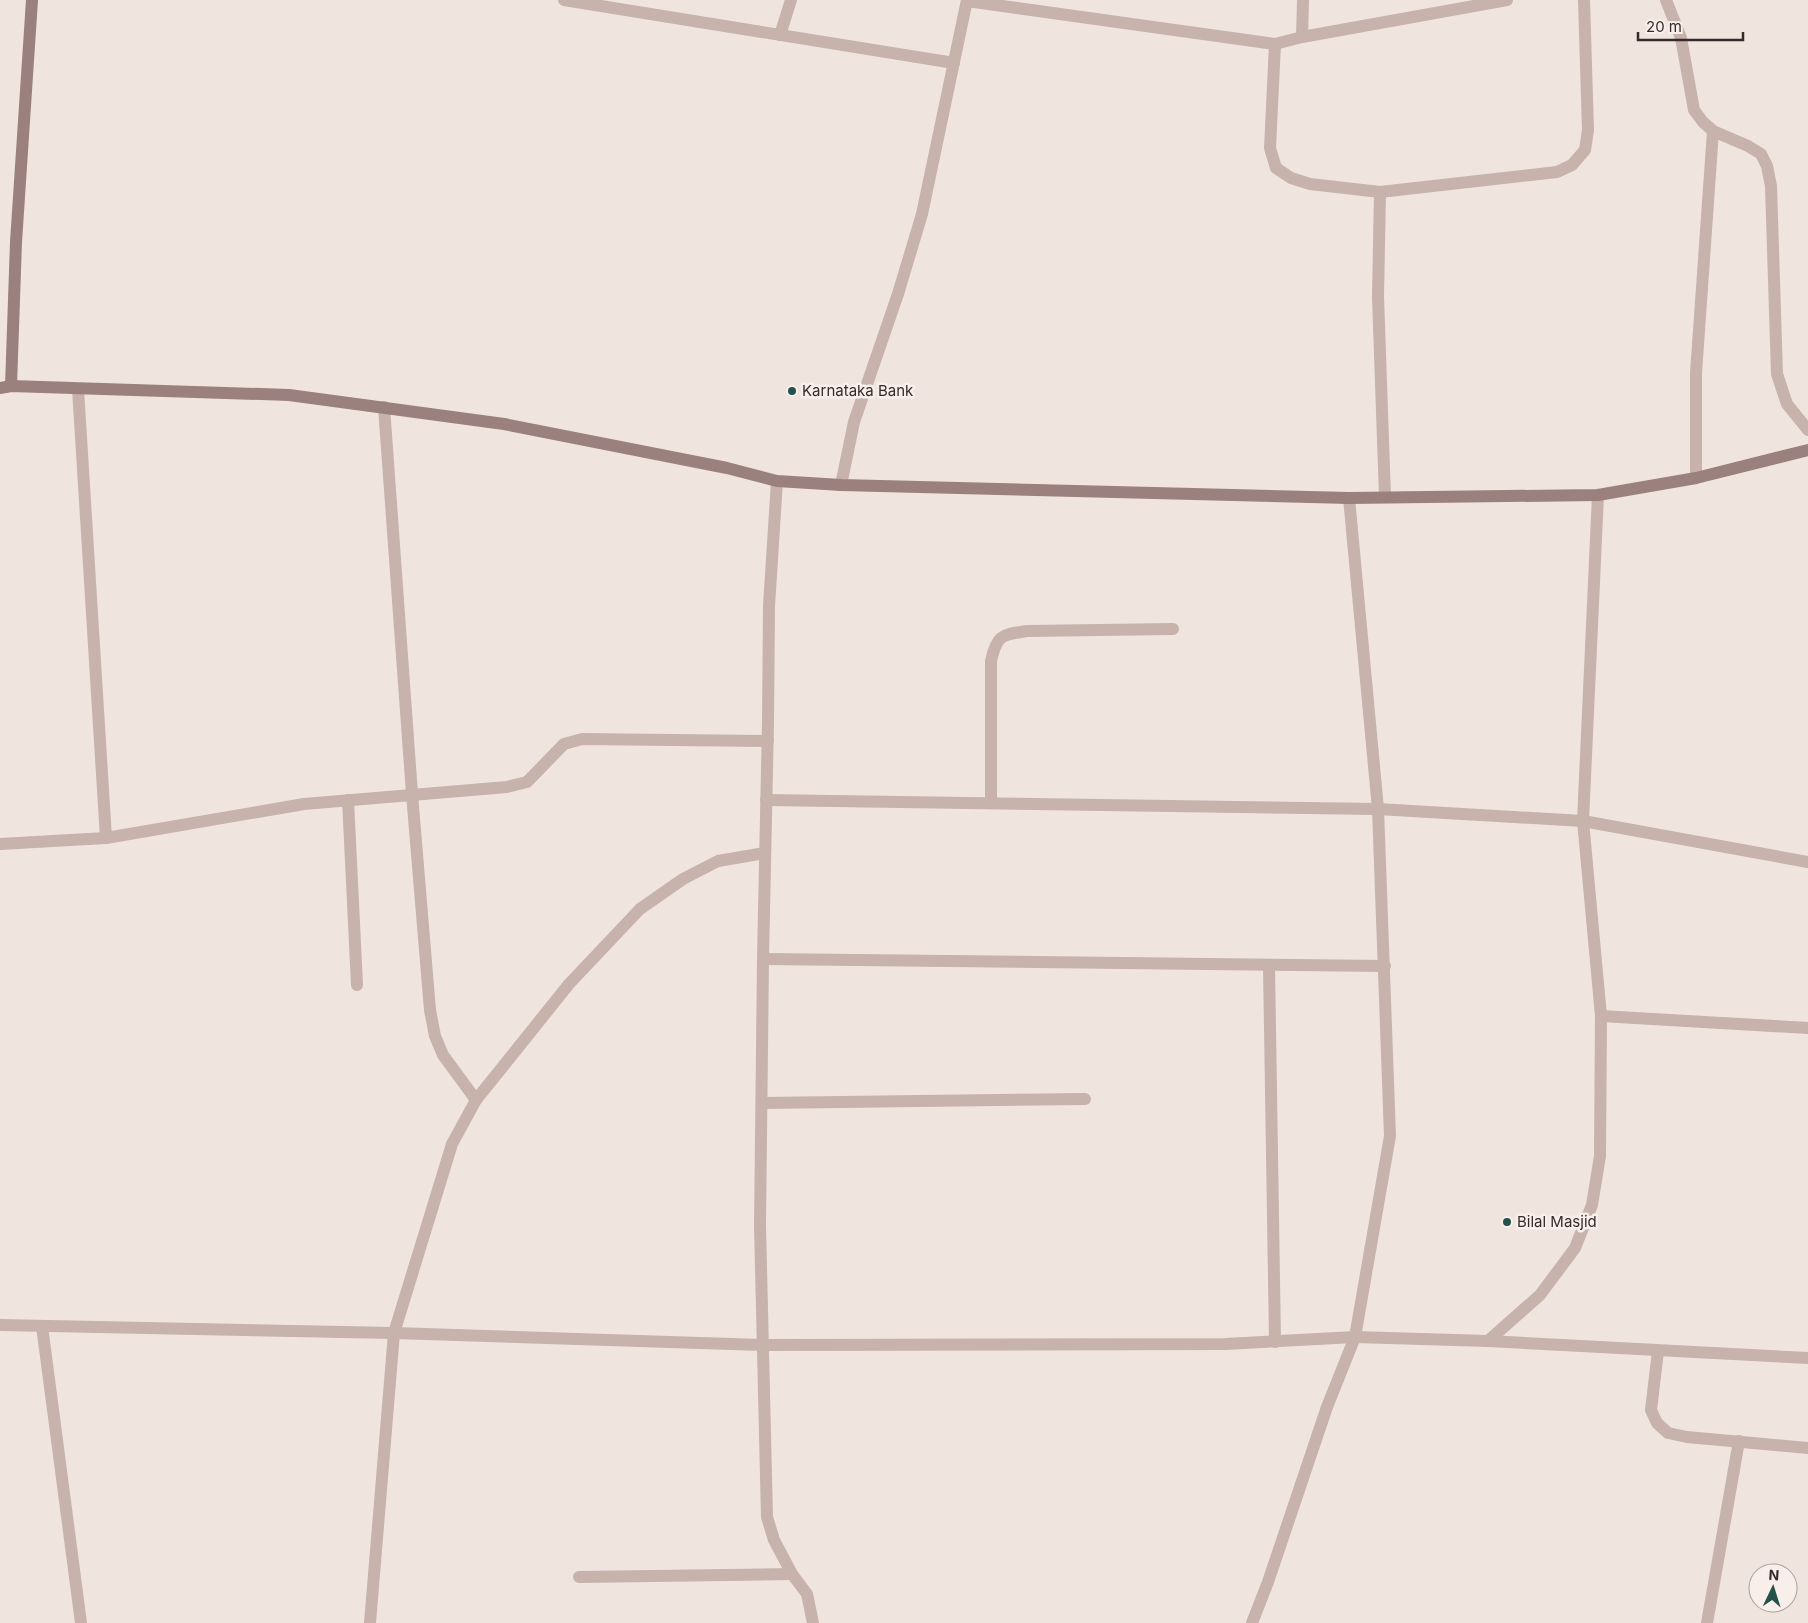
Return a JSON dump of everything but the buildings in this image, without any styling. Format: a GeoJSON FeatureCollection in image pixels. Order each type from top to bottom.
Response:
{"type":"FeatureCollection","features":[{"type":"Feature","properties":{"kind":"main road"},"geometry":{"type":"LineString","coordinates":[[32,0],[5,387],[289,395],[504,424],[727,468],[777,482],[841,485],[1349,498],[1598,495],[1696,478],[1808,450]]}},
{"type":"Feature","properties":{"kind":"street"},"geometry":{"type":"LineString","coordinates":[[564,0],[954,63]]}},
{"type":"Feature","properties":{"kind":"street"},"geometry":{"type":"LineString","coordinates":[[780,35],[791,0]]}},
{"type":"Feature","properties":{"kind":"street"},"geometry":{"type":"LineString","coordinates":[[841,485],[854,422],[898,294],[922,214],[967,0],[1275,44],[1302,37],[1507,0]]}},
{"type":"Feature","properties":{"kind":"street"},"geometry":{"type":"LineString","coordinates":[[1302,37],[1303,0]]}},
{"type":"Feature","properties":{"kind":"street"},"geometry":{"type":"LineString","coordinates":[[1275,44],[1270,148],[1276,168],[1290,178],[1310,184],[1380,192],[1557,172],[1572,165],[1585,150],[1588,130],[1584,0]]}},
{"type":"Feature","properties":{"kind":"street"},"geometry":{"type":"LineString","coordinates":[[1666,0],[1681,38],[1694,110],[1713,131],[1748,146],[1761,154],[1767,166],[1771,186],[1777,374],[1788,404],[1808,430]]}},
{"type":"Feature","properties":{"kind":"street"},"geometry":{"type":"LineString","coordinates":[[1696,478],[1696,374],[1713,131]]}},
{"type":"Feature","properties":{"kind":"street"},"geometry":{"type":"LineString","coordinates":[[1380,192],[1378,297],[1385,497]]}},
{"type":"Feature","properties":{"kind":"street"},"geometry":{"type":"LineString","coordinates":[[78,388],[106,838]]}},
{"type":"Feature","properties":{"kind":"street"},"geometry":{"type":"LineString","coordinates":[[384,407],[412,794],[432,1019],[435,1036],[444,1055],[476,1100]]}},
{"type":"Feature","properties":{"kind":"street"},"geometry":{"type":"LineString","coordinates":[[777,482],[769,606],[760,1226],[762,1345],[768,1517],[774,1540],[792,1574],[806,1594],[813,1623]]}},
{"type":"Feature","properties":{"kind":"street"},"geometry":{"type":"LineString","coordinates":[[1488,1342],[1540,1295],[1575,1248],[1592,1205],[1600,1156],[1601,1016],[1583,821],[1598,495]]}},
{"type":"Feature","properties":{"kind":"street"},"geometry":{"type":"LineString","coordinates":[[1252,1623],[1268,1582],[1327,1407],[1355,1337],[1390,1136],[1378,809],[1349,498]]}},
{"type":"Feature","properties":{"kind":"street"},"geometry":{"type":"LineString","coordinates":[[991,803],[991,661],[994,646],[1004,635],[1027,631],[1174,629]]}},
{"type":"Feature","properties":{"kind":"street"},"geometry":{"type":"LineString","coordinates":[[0,844],[106,838],[304,804],[507,787],[527,782],[564,744],[582,739],[768,741]]}},
{"type":"Feature","properties":{"kind":"street"},"geometry":{"type":"LineString","coordinates":[[348,800],[357,984]]}},
{"type":"Feature","properties":{"kind":"street"},"geometry":{"type":"LineString","coordinates":[[766,800],[1378,809],[1583,821],[1808,862]]}},
{"type":"Feature","properties":{"kind":"street"},"geometry":{"type":"LineString","coordinates":[[370,1623],[394,1333],[452,1144],[476,1100],[569,984],[640,909],[683,879],[718,861],[765,853]]}},
{"type":"Feature","properties":{"kind":"street"},"geometry":{"type":"LineString","coordinates":[[763,959],[1385,966]]}},
{"type":"Feature","properties":{"kind":"street"},"geometry":{"type":"LineString","coordinates":[[1269,965],[1275,1342]]}},
{"type":"Feature","properties":{"kind":"street"},"geometry":{"type":"LineString","coordinates":[[1601,1016],[1808,1028]]}},
{"type":"Feature","properties":{"kind":"street"},"geometry":{"type":"LineString","coordinates":[[762,1103],[1085,1099]]}},
{"type":"Feature","properties":{"kind":"street"},"geometry":{"type":"LineString","coordinates":[[0,1325],[394,1333],[762,1345],[1225,1344],[1355,1337],[1808,1358]]}},
{"type":"Feature","properties":{"kind":"street"},"geometry":{"type":"LineString","coordinates":[[42,1326],[81,1623]]}},
{"type":"Feature","properties":{"kind":"street"},"geometry":{"type":"LineString","coordinates":[[1658,1351],[1651,1410],[1657,1423],[1668,1433],[1808,1448]]}},
{"type":"Feature","properties":{"kind":"street"},"geometry":{"type":"LineString","coordinates":[[1707,1623],[1739,1441]]}},
{"type":"Feature","properties":{"kind":"street"},"geometry":{"type":"LineString","coordinates":[[579,1577],[792,1574]]}},
{"type":"Feature","properties":{"kind":"place","name":"Karnataka Bank"},"geometry":{"type":"Point","coordinates":[792,391]}},
{"type":"Feature","properties":{"kind":"place","name":"Bilal Masjid"},"geometry":{"type":"Point","coordinates":[1507,1222]}}]}
